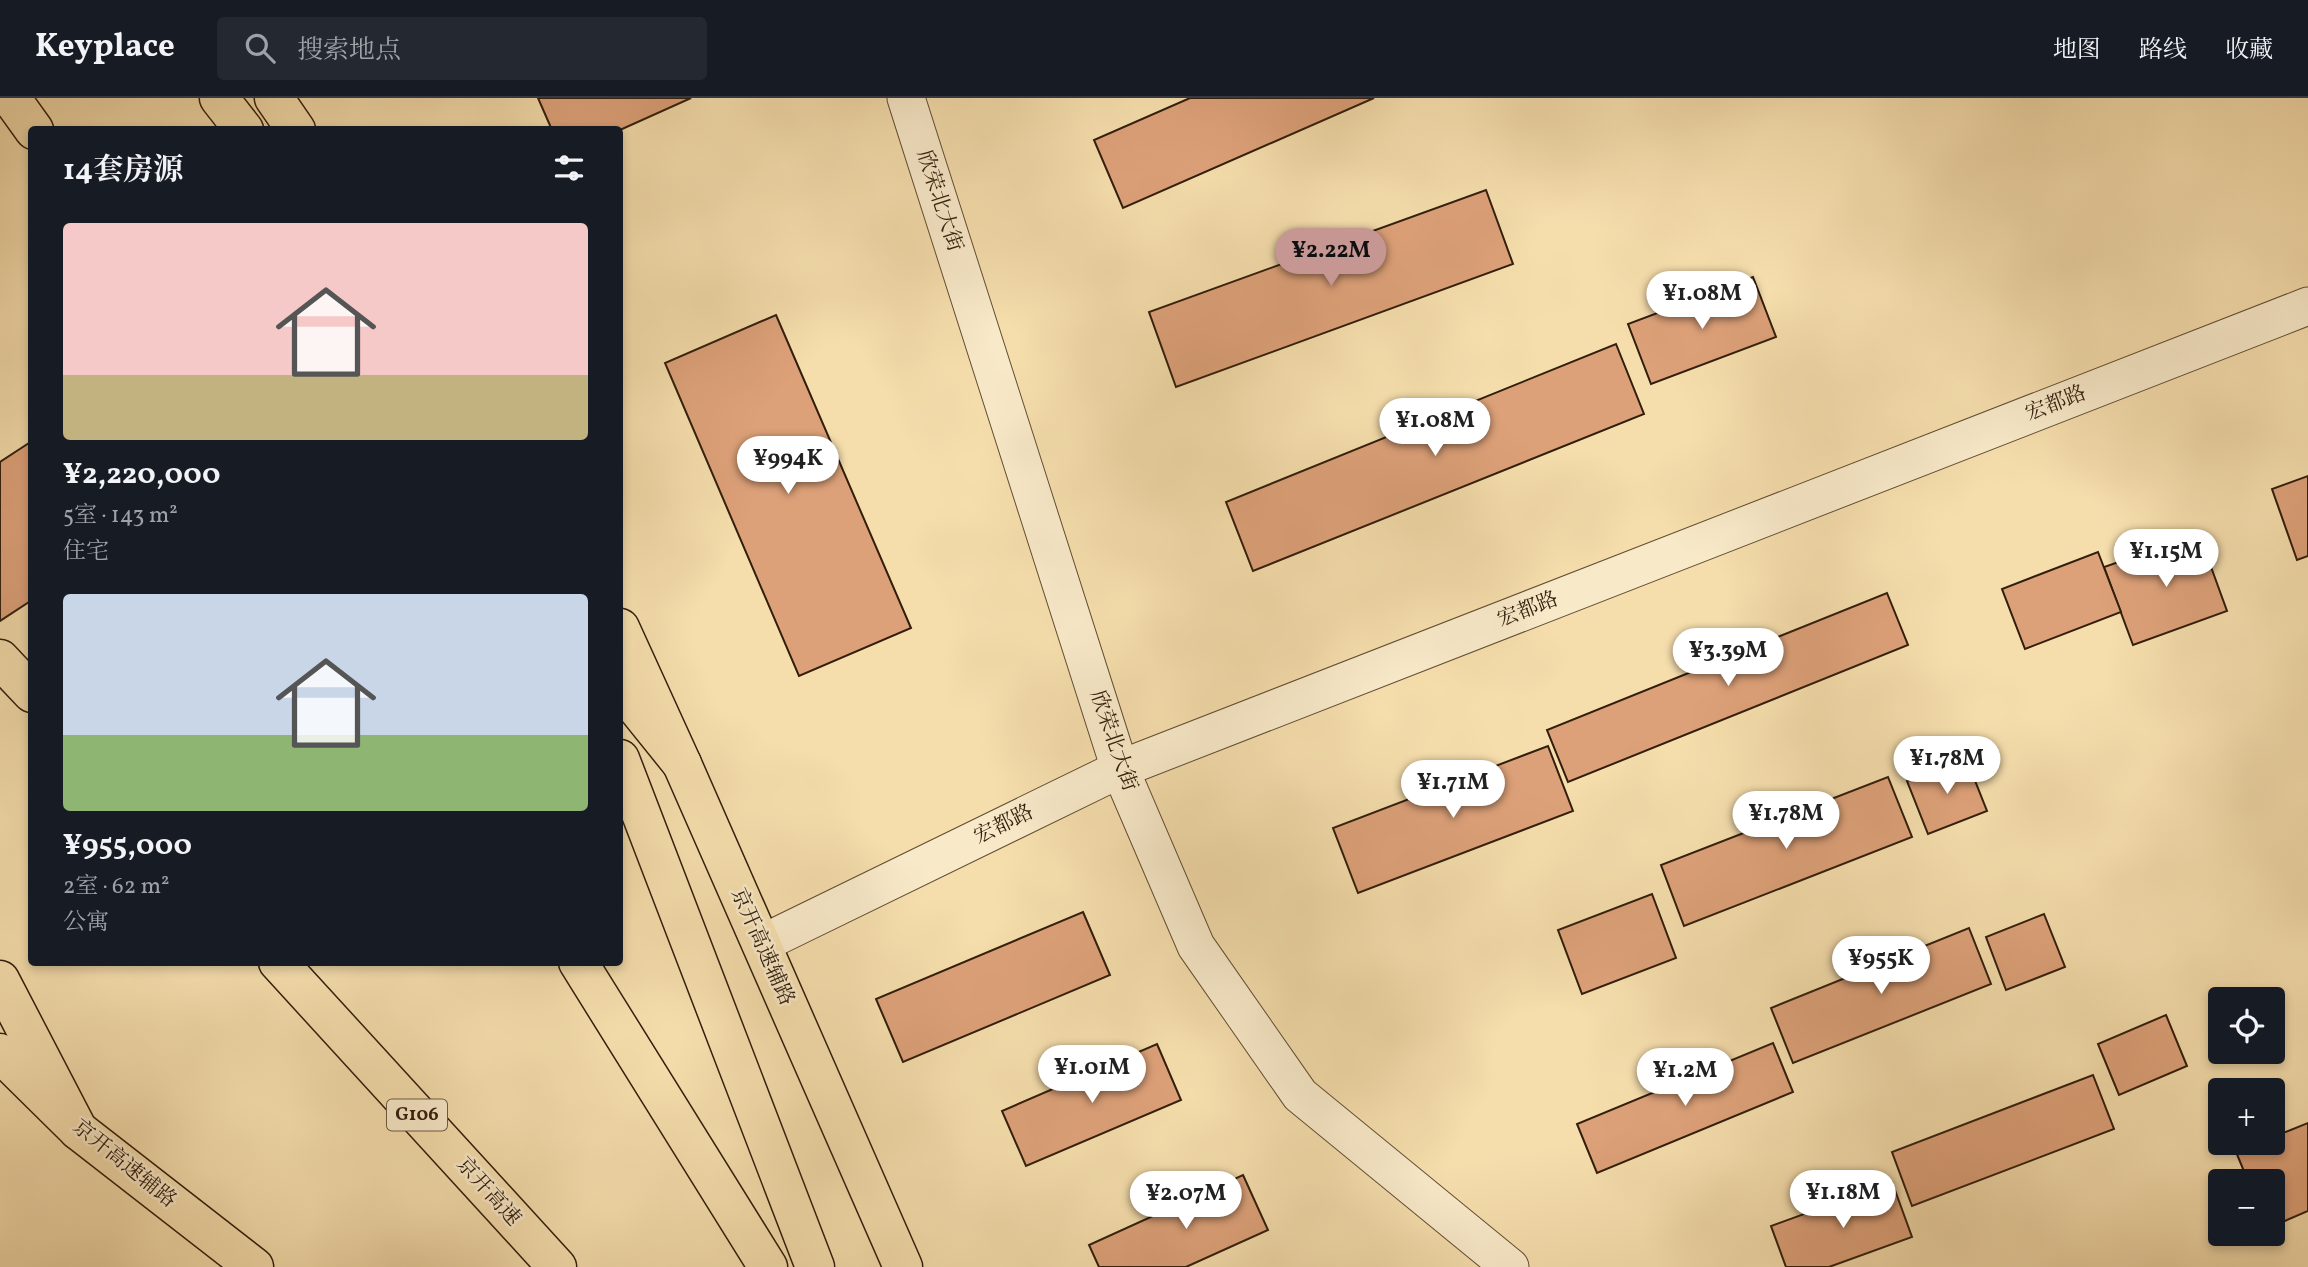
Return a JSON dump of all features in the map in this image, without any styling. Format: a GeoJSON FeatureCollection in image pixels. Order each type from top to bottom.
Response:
{"type":"FeatureCollection","features":[{"type":"Feature","properties":{"kind":"main road"},"geometry":{"type":"LineString","coordinates":[[11,98],[31,126]]}},
{"type":"Feature","properties":{"kind":"main road"},"geometry":{"type":"LineString","coordinates":[[219,98],[241,126]]}},
{"type":"Feature","properties":{"kind":"main road"},"geometry":{"type":"LineString","coordinates":[[274,98],[293,126]]}},
{"type":"Feature","properties":{"kind":"main road","name":"京开高速辅路"},"geometry":{"type":"LineString","coordinates":[[623,635],[903,1267]]}},
{"type":"Feature","properties":{"kind":"main road"},"geometry":{"type":"LineString","coordinates":[[0,659],[28,690]]}},
{"type":"Feature","properties":{"kind":"main road"},"geometry":{"type":"LineString","coordinates":[[623,691],[682,764]]}},
{"type":"Feature","properties":{"kind":"main road"},"geometry":{"type":"LineString","coordinates":[[623,767],[815,1267]]}},
{"type":"Feature","properties":{"kind":"main road","name":"京开高速"},"geometry":{"type":"LineString","coordinates":[[282,966],[557,1267]]}},
{"type":"Feature","properties":{"kind":"main road"},"geometry":{"type":"LineString","coordinates":[[580,966],[768,1267]]}},
{"type":"Feature","properties":{"kind":"main road"},"geometry":{"type":"LineString","coordinates":[[0,980],[78,1130]]}},
{"type":"Feature","properties":{"kind":"main road","name":"京开高速辅路"},"geometry":{"type":"LineString","coordinates":[[0,1053],[78,1130],[254,1267]]}},
{"type":"Feature","properties":{"kind":"street","name":"欣荣北大街"},"geometry":{"type":"LineString","coordinates":[[906,98],[1120,769],[1196,946],[1300,1096],[1510,1267]]}},
{"type":"Feature","properties":{"kind":"street","name":"宏都路"},"geometry":{"type":"LineString","coordinates":[[761,944],[1120,769],[2308,306]]}},
{"type":"Feature","properties":{"kind":"building"},"geometry":{"type":"Polygon","coordinates":[[[538,98],[691,98],[623,129],[623,126],[550,126],[538,98]]]}},
{"type":"Feature","properties":{"kind":"building"},"geometry":{"type":"Polygon","coordinates":[[[1190,98],[1374,98],[1123,208],[1094,140],[1190,98]]]}},
{"type":"Feature","properties":{"kind":"building"},"geometry":{"type":"Polygon","coordinates":[[[1486,190],[1513,264],[1176,387],[1149,312],[1486,190]]]}},
{"type":"Feature","properties":{"kind":"building"},"geometry":{"type":"Polygon","coordinates":[[[1753,277],[1776,337],[1651,384],[1628,324],[1753,277]]]}},
{"type":"Feature","properties":{"kind":"building"},"geometry":{"type":"Polygon","coordinates":[[[776,315],[911,628],[799,676],[665,363],[776,315]]]}},
{"type":"Feature","properties":{"kind":"building"},"geometry":{"type":"Polygon","coordinates":[[[1616,344],[1644,414],[1253,571],[1226,502],[1616,344]]]}},
{"type":"Feature","properties":{"kind":"building"},"geometry":{"type":"Polygon","coordinates":[[[28,444],[28,603],[0,621],[0,462],[28,444]]]}},
{"type":"Feature","properties":{"kind":"building"},"geometry":{"type":"Polygon","coordinates":[[[2308,476],[2308,556],[2297,560],[2272,489],[2308,476]]]}},
{"type":"Feature","properties":{"kind":"building"},"geometry":{"type":"Polygon","coordinates":[[[2199,534],[2227,611],[2133,645],[2104,567],[2199,534]]]}},
{"type":"Feature","properties":{"kind":"building"},"geometry":{"type":"Polygon","coordinates":[[[2098,552],[2121,612],[2025,649],[2002,589],[2098,552]]]}},
{"type":"Feature","properties":{"kind":"building"},"geometry":{"type":"Polygon","coordinates":[[[1887,593],[1908,645],[1568,782],[1547,730],[1887,593]]]}},
{"type":"Feature","properties":{"kind":"building"},"geometry":{"type":"Polygon","coordinates":[[[1548,746],[1573,811],[1358,893],[1333,828],[1548,746]]]}},
{"type":"Feature","properties":{"kind":"building"},"geometry":{"type":"Polygon","coordinates":[[[1966,758],[1987,811],[1928,834],[1907,781],[1966,758]]]}},
{"type":"Feature","properties":{"kind":"building"},"geometry":{"type":"Polygon","coordinates":[[[1888,777],[1912,837],[1684,926],[1661,865],[1888,777]]]}},
{"type":"Feature","properties":{"kind":"building"},"geometry":{"type":"Polygon","coordinates":[[[1652,894],[1676,958],[1582,994],[1558,930],[1652,894]]]}},
{"type":"Feature","properties":{"kind":"building"},"geometry":{"type":"Polygon","coordinates":[[[1083,912],[1110,975],[903,1062],[876,999],[1083,912]]]}},
{"type":"Feature","properties":{"kind":"building"},"geometry":{"type":"Polygon","coordinates":[[[2044,914],[2065,967],[2006,990],[1986,937],[2044,914]]]}},
{"type":"Feature","properties":{"kind":"building"},"geometry":{"type":"Polygon","coordinates":[[[1969,928],[1991,984],[1793,1063],[1771,1008],[1969,928]]]}},
{"type":"Feature","properties":{"kind":"building"},"geometry":{"type":"Polygon","coordinates":[[[2166,1015],[2187,1066],[2119,1095],[2098,1044],[2166,1015]]]}},
{"type":"Feature","properties":{"kind":"building"},"geometry":{"type":"Polygon","coordinates":[[[1773,1043],[1793,1092],[1597,1173],[1577,1124],[1773,1043]]]}},
{"type":"Feature","properties":{"kind":"building"},"geometry":{"type":"Polygon","coordinates":[[[1157,1044],[1181,1100],[1026,1166],[1002,1111],[1157,1044]]]}},
{"type":"Feature","properties":{"kind":"building"},"geometry":{"type":"Polygon","coordinates":[[[2093,1075],[2114,1129],[1912,1206],[1892,1152],[2093,1075]]]}},
{"type":"Feature","properties":{"kind":"building"},"geometry":{"type":"Polygon","coordinates":[[[2308,1123],[2308,1211],[2285,1221],[2285,1169],[2243,1169],[2237,1155],[2285,1155],[2285,1132],[2308,1123]]]}},
{"type":"Feature","properties":{"kind":"building"},"geometry":{"type":"Polygon","coordinates":[[[1243,1175],[1268,1230],[1186,1267],[1099,1267],[1089,1245],[1243,1175]]]}},
{"type":"Feature","properties":{"kind":"building"},"geometry":{"type":"Polygon","coordinates":[[[1892,1182],[1912,1237],[1829,1267],[1786,1267],[1771,1226],[1892,1182]]]}}]}
